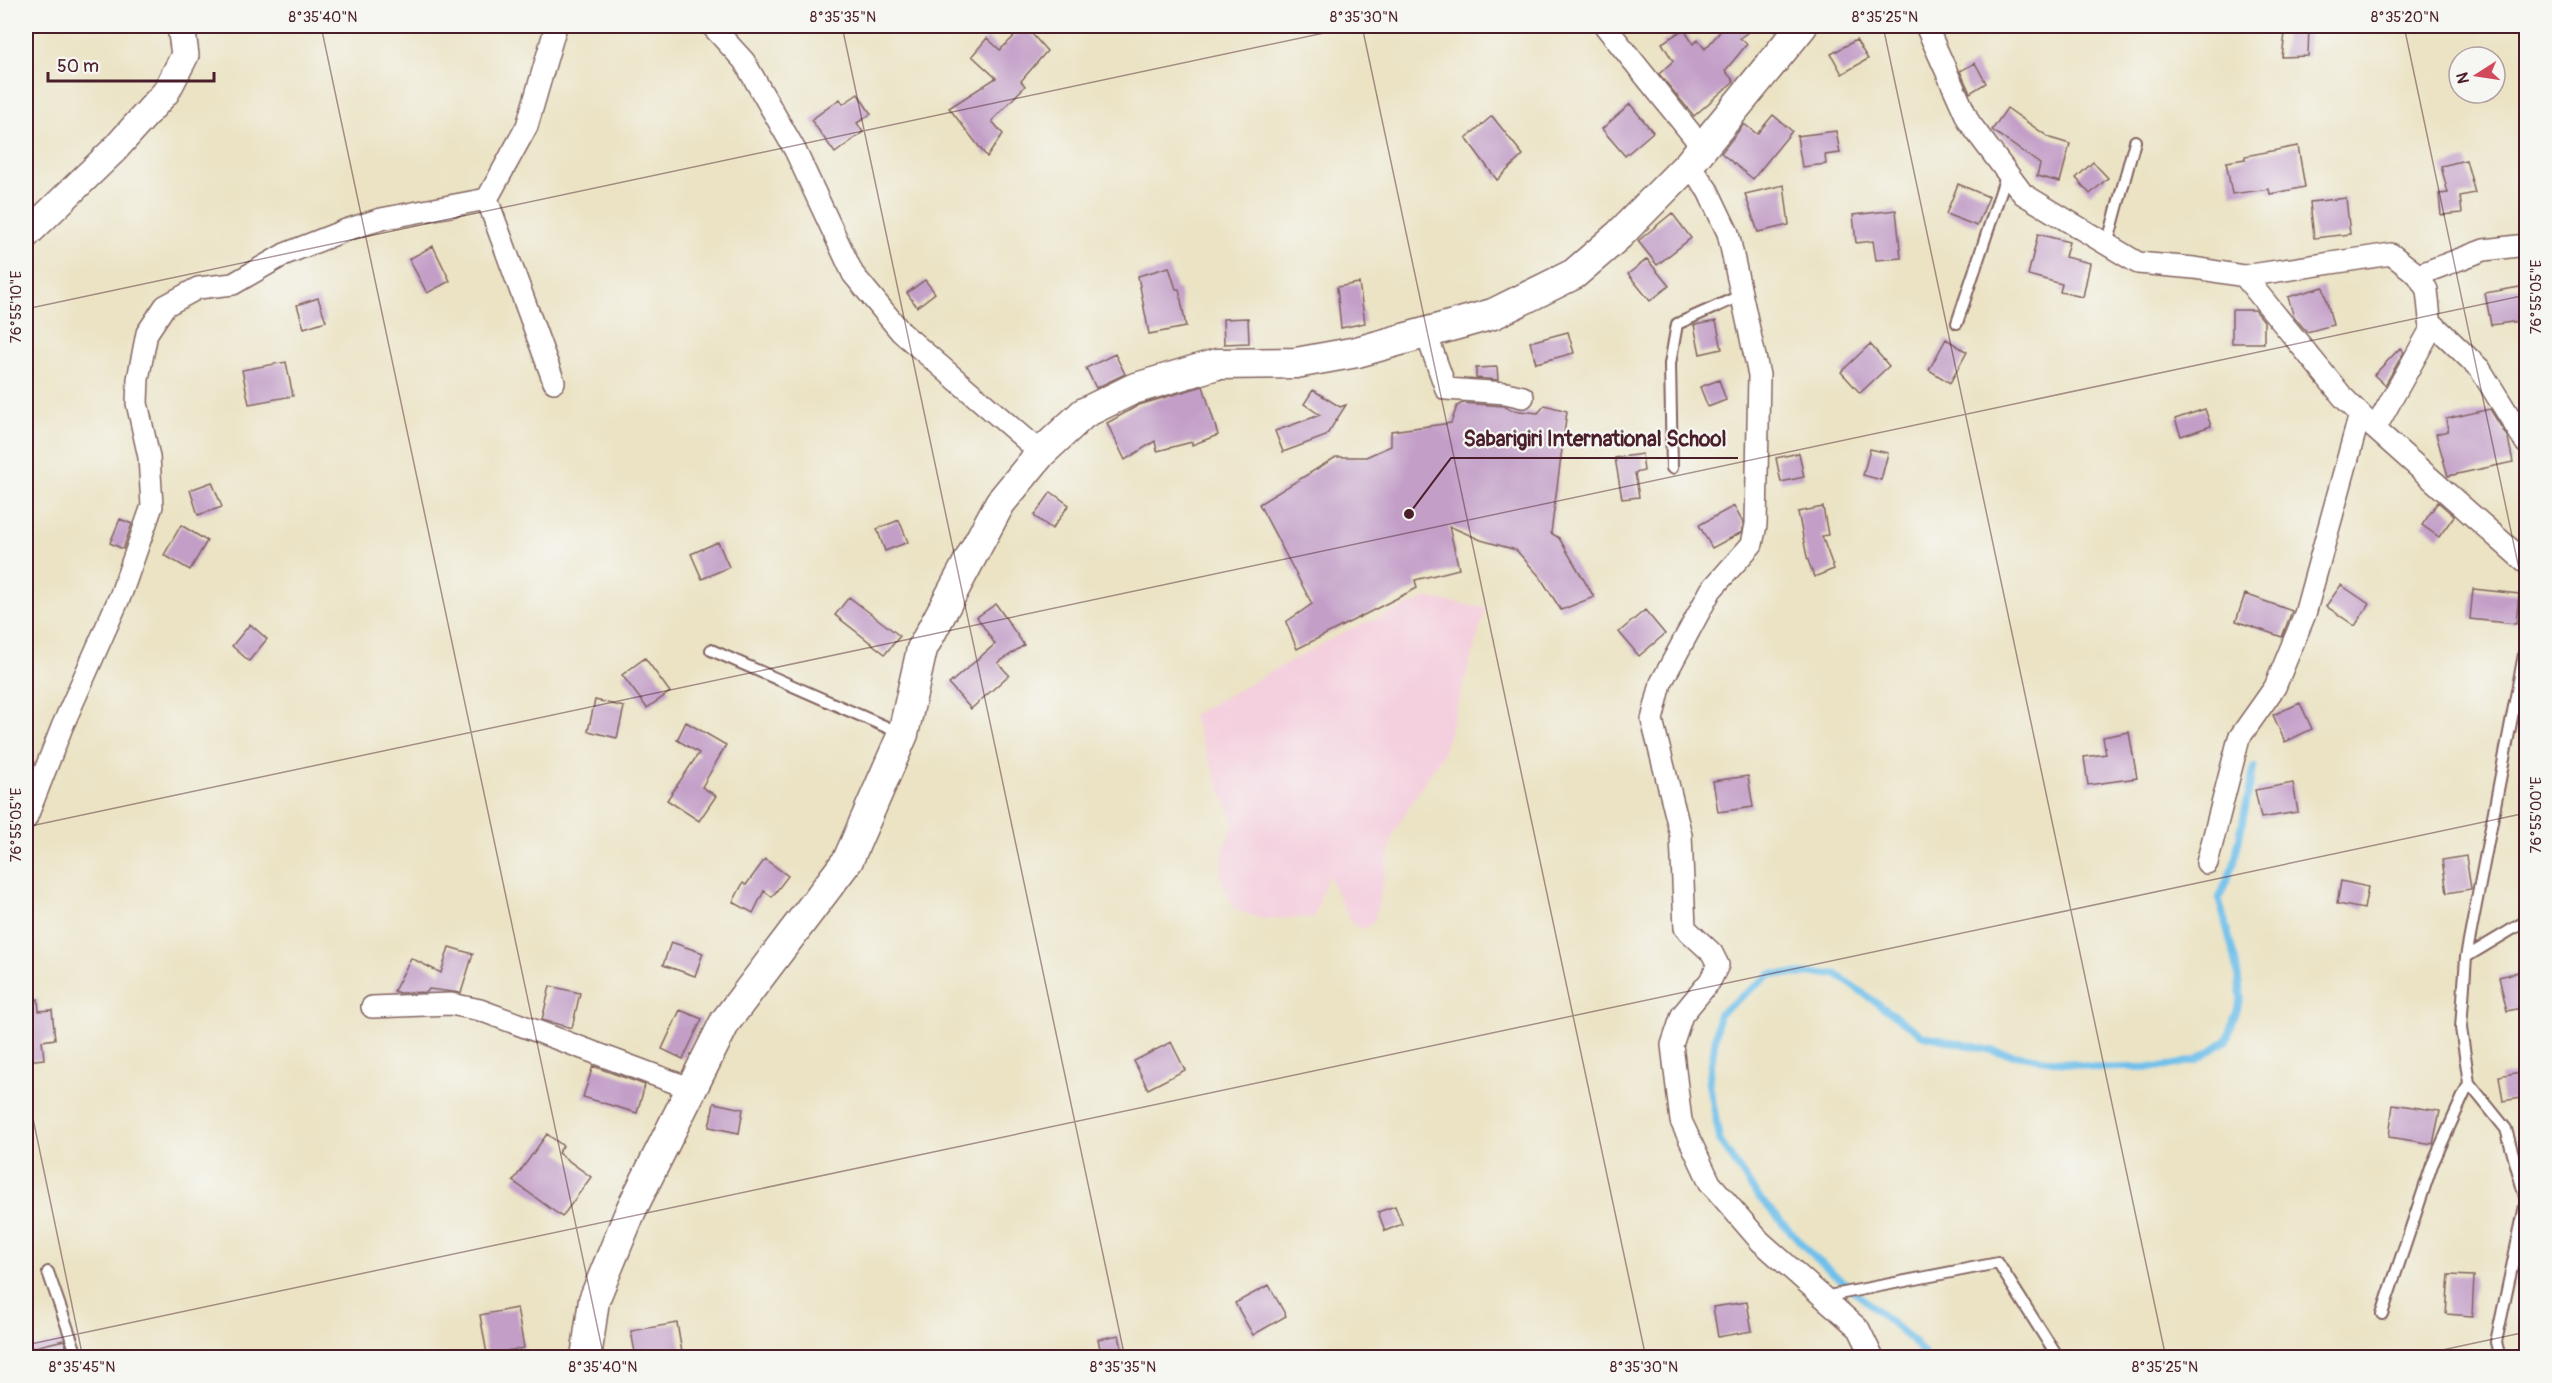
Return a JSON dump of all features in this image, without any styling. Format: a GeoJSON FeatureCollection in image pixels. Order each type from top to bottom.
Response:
{"type":"FeatureCollection","features":[{"type":"Feature","properties":{"kind":"main road"},"geometry":{"type":"LineString","coordinates":[[586,1358],[594,1300],[631,1210],[725,1022],[848,860],[903,734],[922,649],[1000,503],[1041,453],[1084,413],[1133,389],[1217,364],[1296,363],[1358,352],[1493,314],[1574,274],[1619,235],[1696,155],[1802,26]]}},
{"type":"Feature","properties":{"kind":"street"},"geometry":{"type":"LineString","coordinates":[[26,235],[114,150],[166,92],[185,55],[181,26]]}},
{"type":"Feature","properties":{"kind":"street"},"geometry":{"type":"LineString","coordinates":[[554,382],[487,199],[527,126],[556,26]]}},
{"type":"Feature","properties":{"kind":"street"},"geometry":{"type":"LineString","coordinates":[[712,26],[744,61],[783,130],[853,274],[901,332],[1041,453]]}},
{"type":"Feature","properties":{"kind":"street"},"geometry":{"type":"LineString","coordinates":[[1605,26],[1696,155],[1708,191],[1728,233],[1759,375],[1756,525],[1752,544],[1711,590],[1661,684],[1652,720],[1681,835],[1685,928],[1712,953],[1718,965],[1710,981],[1682,1015],[1672,1045],[1681,1121],[1710,1183],[1760,1240],[1859,1329],[1874,1358]]}},
{"type":"Feature","properties":{"kind":"street"},"geometry":{"type":"LineString","coordinates":[[1926,26],[1969,122],[2023,194],[2138,263],[2194,268],[2244,276],[2391,254],[2418,275],[2427,290],[2431,329],[2368,422],[2305,615],[2275,687],[2239,738],[2207,863]]}},
{"type":"Feature","properties":{"kind":"street"},"geometry":{"type":"LineString","coordinates":[[26,819],[62,728],[121,594],[152,507],[149,457],[137,403],[138,380],[147,333],[165,306],[198,288],[233,284],[285,254],[346,230],[381,219],[487,199]]}},
{"type":"Feature","properties":{"kind":"street"},"geometry":{"type":"LineString","coordinates":[[2418,275],[2484,250],[2526,245]]}},
{"type":"Feature","properties":{"kind":"street"},"geometry":{"type":"LineString","coordinates":[[2244,276],[2343,397],[2526,563]]}},
{"type":"Feature","properties":{"kind":"street"},"geometry":{"type":"LineString","coordinates":[[2430,321],[2480,369],[2526,443]]}},
{"type":"Feature","properties":{"kind":"street"},"geometry":{"type":"LineString","coordinates":[[1426,333],[1446,389],[1506,393],[1523,397]]}},
{"type":"Feature","properties":{"kind":"street"},"geometry":{"type":"LineString","coordinates":[[372,1007],[451,1004],[480,1010],[692,1089]]}},
{"type":"Feature","properties":{"kind":"lane"},"geometry":{"type":"LineString","coordinates":[[2107,245],[2135,141]]}},
{"type":"Feature","properties":{"kind":"lane"},"geometry":{"type":"LineString","coordinates":[[1957,323],[2007,173]]}},
{"type":"Feature","properties":{"kind":"lane"},"geometry":{"type":"LineString","coordinates":[[1672,468],[1670,364],[1677,324],[1742,295]]}},
{"type":"Feature","properties":{"kind":"lane"},"geometry":{"type":"LineString","coordinates":[[2500,1358],[2496,1342],[2526,1201],[2506,1129],[2469,1083],[2461,1028],[2466,957],[2526,644]]}},
{"type":"Feature","properties":{"kind":"lane"},"geometry":{"type":"LineString","coordinates":[[711,650],[903,734]]}},
{"type":"Feature","properties":{"kind":"lane"},"geometry":{"type":"LineString","coordinates":[[2466,957],[2526,921]]}},
{"type":"Feature","properties":{"kind":"lane"},"geometry":{"type":"LineString","coordinates":[[2382,1314],[2432,1165],[2469,1083]]}},
{"type":"Feature","properties":{"kind":"lane"},"geometry":{"type":"LineString","coordinates":[[1823,1297],[1998,1263],[2055,1353]]}},
{"type":"Feature","properties":{"kind":"lane"},"geometry":{"type":"LineString","coordinates":[[48,1272],[78,1358]]}},
{"type":"Feature","properties":{"kind":"shaded area"},"geometry":{"type":"Polygon","coordinates":[[[1428,598],[1486,608],[1443,753],[1393,833],[1375,920],[1364,929],[1351,923],[1328,874],[1314,917],[1262,919],[1234,909],[1220,876],[1224,847],[1234,824],[1192,715],[1348,630],[1428,598]]]}},
{"type":"Feature","properties":{"kind":"building"},"geometry":{"type":"Polygon","coordinates":[[[1025,26],[1047,51],[1021,81],[1025,86],[992,121],[1003,134],[987,157],[949,108],[996,78],[972,56],[987,38],[1000,50],[1025,26]]]}},
{"type":"Feature","properties":{"kind":"building"},"geometry":{"type":"Polygon","coordinates":[[[1725,26],[1756,26],[1740,38],[1747,44],[1725,71],[1734,81],[1694,116],[1659,74],[1673,61],[1662,43],[1684,29],[1693,44],[1698,40],[1705,49],[1725,26]]]}},
{"type":"Feature","properties":{"kind":"building"},"geometry":{"type":"Polygon","coordinates":[[[2286,26],[2309,26],[2308,56],[2282,57],[2286,26]]]}},
{"type":"Feature","properties":{"kind":"building"},"geometry":{"type":"Polygon","coordinates":[[[1856,40],[1868,59],[1842,74],[1831,54],[1856,40]]]}},
{"type":"Feature","properties":{"kind":"building"},"geometry":{"type":"Polygon","coordinates":[[[1975,63],[1986,83],[1970,93],[1960,71],[1975,63]]]}},
{"type":"Feature","properties":{"kind":"building"},"geometry":{"type":"Polygon","coordinates":[[[858,94],[871,114],[857,123],[863,132],[835,153],[811,120],[840,99],[843,104],[858,94]]]}},
{"type":"Feature","properties":{"kind":"building"},"geometry":{"type":"Polygon","coordinates":[[[1630,104],[1653,132],[1625,156],[1602,129],[1630,104]]]}},
{"type":"Feature","properties":{"kind":"building"},"geometry":{"type":"Polygon","coordinates":[[[2007,108],[2050,138],[2070,144],[2060,182],[2037,176],[2040,164],[1992,130],[2007,108]]]}},
{"type":"Feature","properties":{"kind":"building"},"geometry":{"type":"Polygon","coordinates":[[[1773,115],[1792,131],[1753,179],[1721,153],[1744,124],[1757,134],[1773,115]]]}},
{"type":"Feature","properties":{"kind":"building"},"geometry":{"type":"Polygon","coordinates":[[[1492,116],[1523,155],[1497,180],[1466,138],[1492,116]]]}},
{"type":"Feature","properties":{"kind":"building"},"geometry":{"type":"Polygon","coordinates":[[[1836,131],[1840,153],[1825,155],[1826,164],[1802,167],[1797,136],[1836,131]]]}},
{"type":"Feature","properties":{"kind":"building"},"geometry":{"type":"Polygon","coordinates":[[[2298,146],[2305,187],[2270,194],[2269,189],[2232,194],[2226,162],[2298,146]]]}},
{"type":"Feature","properties":{"kind":"building"},"geometry":{"type":"Polygon","coordinates":[[[2466,160],[2475,193],[2460,196],[2462,213],[2441,215],[2439,194],[2448,193],[2441,166],[2466,160]]]}},
{"type":"Feature","properties":{"kind":"building"},"geometry":{"type":"Polygon","coordinates":[[[2093,162],[2108,178],[2090,194],[2076,178],[2093,162]]]}},
{"type":"Feature","properties":{"kind":"building"},"geometry":{"type":"Polygon","coordinates":[[[1958,184],[1989,197],[1977,226],[1946,214],[1958,184]]]}},
{"type":"Feature","properties":{"kind":"building"},"geometry":{"type":"Polygon","coordinates":[[[1784,185],[1789,225],[1758,232],[1745,194],[1784,185]]]}},
{"type":"Feature","properties":{"kind":"building"},"geometry":{"type":"Polygon","coordinates":[[[2346,198],[2350,234],[2314,238],[2310,202],[2346,198]]]}},
{"type":"Feature","properties":{"kind":"building"},"geometry":{"type":"Polygon","coordinates":[[[1896,210],[1901,258],[1876,260],[1873,241],[1856,243],[1853,215],[1896,210]]]}},
{"type":"Feature","properties":{"kind":"building"},"geometry":{"type":"Polygon","coordinates":[[[1672,213],[1691,238],[1657,265],[1638,241],[1672,213]]]}},
{"type":"Feature","properties":{"kind":"building"},"geometry":{"type":"Polygon","coordinates":[[[2038,234],[2069,242],[2065,257],[2090,263],[2083,297],[2060,292],[2062,284],[2028,275],[2038,234]]]}},
{"type":"Feature","properties":{"kind":"building"},"geometry":{"type":"Polygon","coordinates":[[[433,246],[450,281],[427,293],[409,259],[433,246]]]}},
{"type":"Feature","properties":{"kind":"building"},"geometry":{"type":"Polygon","coordinates":[[[1647,259],[1669,286],[1650,301],[1628,274],[1647,259]]]}},
{"type":"Feature","properties":{"kind":"building"},"geometry":{"type":"Polygon","coordinates":[[[1169,267],[1176,289],[1179,289],[1186,327],[1149,334],[1138,276],[1169,267]]]}},
{"type":"Feature","properties":{"kind":"building"},"geometry":{"type":"Polygon","coordinates":[[[925,280],[935,293],[917,307],[907,293],[925,280]]]}},
{"type":"Feature","properties":{"kind":"building"},"geometry":{"type":"Polygon","coordinates":[[[1359,283],[1365,323],[1341,328],[1337,287],[1359,283]]]}},
{"type":"Feature","properties":{"kind":"building"},"geometry":{"type":"Polygon","coordinates":[[[2526,286],[2526,320],[2491,325],[2485,293],[2526,286]]]}},
{"type":"Feature","properties":{"kind":"building"},"geometry":{"type":"Polygon","coordinates":[[[2323,287],[2333,325],[2307,332],[2294,317],[2288,297],[2323,287]]]}},
{"type":"Feature","properties":{"kind":"building"},"geometry":{"type":"Polygon","coordinates":[[[318,298],[326,321],[304,328],[297,305],[318,298]]]}},
{"type":"Feature","properties":{"kind":"building"},"geometry":{"type":"Polygon","coordinates":[[[2232,310],[2255,310],[2264,321],[2264,343],[2232,343],[2232,310]]]}},
{"type":"Feature","properties":{"kind":"building"},"geometry":{"type":"Polygon","coordinates":[[[1248,318],[1249,343],[1224,344],[1223,319],[1248,318]]]}},
{"type":"Feature","properties":{"kind":"building"},"geometry":{"type":"Polygon","coordinates":[[[1716,321],[1722,349],[1700,354],[1694,325],[1716,321]]]}},
{"type":"Feature","properties":{"kind":"building"},"geometry":{"type":"Polygon","coordinates":[[[1568,332],[1574,353],[1536,363],[1530,342],[1568,332]]]}},
{"type":"Feature","properties":{"kind":"building"},"geometry":{"type":"Polygon","coordinates":[[[1946,339],[1967,352],[1950,383],[1929,370],[1946,339]]]}},
{"type":"Feature","properties":{"kind":"building"},"geometry":{"type":"Polygon","coordinates":[[[1870,344],[1889,366],[1860,393],[1841,372],[1870,344]]]}},
{"type":"Feature","properties":{"kind":"building"},"geometry":{"type":"Polygon","coordinates":[[[2400,348],[2404,352],[2385,385],[2374,375],[2400,348]]]}},
{"type":"Feature","properties":{"kind":"building"},"geometry":{"type":"Polygon","coordinates":[[[1115,354],[1125,374],[1096,388],[1086,368],[1115,354]]]}},
{"type":"Feature","properties":{"kind":"building"},"geometry":{"type":"Polygon","coordinates":[[[286,362],[293,396],[249,404],[242,370],[286,362]]]}},
{"type":"Feature","properties":{"kind":"building"},"geometry":{"type":"Polygon","coordinates":[[[1497,367],[1498,380],[1476,378],[1476,368],[1497,367]]]}},
{"type":"Feature","properties":{"kind":"building"},"geometry":{"type":"Polygon","coordinates":[[[1719,380],[1726,400],[1708,407],[1700,387],[1719,380]]]}},
{"type":"Feature","properties":{"kind":"building"},"geometry":{"type":"Polygon","coordinates":[[[1203,386],[1218,435],[1192,445],[1192,442],[1157,451],[1155,441],[1125,460],[1107,423],[1139,405],[1203,386]]]}},
{"type":"Feature","properties":{"kind":"building"},"geometry":{"type":"Polygon","coordinates":[[[1313,390],[1340,407],[1346,405],[1326,436],[1283,452],[1275,431],[1320,415],[1304,404],[1313,390]]]}},
{"type":"Feature","properties":{"kind":"building"},"geometry":{"type":"Polygon","coordinates":[[[1462,403],[1504,406],[1511,410],[1538,413],[1545,405],[1567,411],[1551,533],[1559,538],[1594,597],[1561,610],[1540,577],[1516,550],[1481,540],[1449,526],[1459,569],[1415,580],[1417,588],[1297,649],[1286,622],[1312,604],[1259,504],[1336,457],[1366,457],[1391,446],[1391,431],[1451,423],[1457,406],[1462,403]]]}},
{"type":"Feature","properties":{"kind":"building"},"geometry":{"type":"Polygon","coordinates":[[[2205,409],[2211,426],[2181,436],[2175,419],[2205,409]]]}},
{"type":"Feature","properties":{"kind":"building"},"geometry":{"type":"Polygon","coordinates":[[[2490,409],[2508,438],[2513,462],[2448,476],[2436,434],[2448,431],[2446,419],[2490,409]]]}},
{"type":"Feature","properties":{"kind":"building"},"geometry":{"type":"Polygon","coordinates":[[[1870,449],[1888,453],[1881,480],[1863,475],[1870,449]]]}},
{"type":"Feature","properties":{"kind":"building"},"geometry":{"type":"Polygon","coordinates":[[[1799,453],[1804,477],[1781,482],[1776,458],[1799,453]]]}},
{"type":"Feature","properties":{"kind":"building"},"geometry":{"type":"Polygon","coordinates":[[[1642,454],[1644,471],[1635,473],[1639,497],[1622,499],[1615,458],[1642,454]]]}},
{"type":"Feature","properties":{"kind":"building"},"geometry":{"type":"Polygon","coordinates":[[[212,482],[222,507],[198,515],[190,490],[212,482]]]}},
{"type":"Feature","properties":{"kind":"building"},"geometry":{"type":"Polygon","coordinates":[[[1051,492],[1069,505],[1052,529],[1034,516],[1051,492]]]}},
{"type":"Feature","properties":{"kind":"building"},"geometry":{"type":"Polygon","coordinates":[[[2438,502],[2454,516],[2439,537],[2422,525],[2438,502]]]}},
{"type":"Feature","properties":{"kind":"building"},"geometry":{"type":"Polygon","coordinates":[[[1734,506],[1743,523],[1742,532],[1712,548],[1699,525],[1734,506]]]}},
{"type":"Feature","properties":{"kind":"building"},"geometry":{"type":"Polygon","coordinates":[[[1823,507],[1828,535],[1822,536],[1834,569],[1814,577],[1807,557],[1798,512],[1823,507]]]}},
{"type":"Feature","properties":{"kind":"building"},"geometry":{"type":"Polygon","coordinates":[[[120,519],[132,524],[123,549],[110,543],[120,519]]]}},
{"type":"Feature","properties":{"kind":"building"},"geometry":{"type":"Polygon","coordinates":[[[899,520],[908,542],[885,551],[877,529],[899,520]]]}},
{"type":"Feature","properties":{"kind":"building"},"geometry":{"type":"Polygon","coordinates":[[[181,525],[207,541],[190,570],[164,555],[181,525]]]}},
{"type":"Feature","properties":{"kind":"building"},"geometry":{"type":"Polygon","coordinates":[[[718,542],[729,567],[702,579],[691,554],[718,542]]]}},
{"type":"Feature","properties":{"kind":"building"},"geometry":{"type":"Polygon","coordinates":[[[2341,585],[2369,604],[2355,626],[2326,606],[2341,585]]]}},
{"type":"Feature","properties":{"kind":"building"},"geometry":{"type":"Polygon","coordinates":[[[2473,589],[2519,594],[2516,624],[2470,619],[2473,589]]]}},
{"type":"Feature","properties":{"kind":"building"},"geometry":{"type":"Polygon","coordinates":[[[2245,594],[2292,611],[2282,637],[2236,621],[2245,594]]]}},
{"type":"Feature","properties":{"kind":"building"},"geometry":{"type":"Polygon","coordinates":[[[849,597],[900,636],[885,654],[835,615],[849,597]]]}},
{"type":"Feature","properties":{"kind":"building"},"geometry":{"type":"Polygon","coordinates":[[[996,604],[1024,645],[998,663],[1009,675],[971,709],[949,684],[995,644],[977,617],[996,604]]]}},
{"type":"Feature","properties":{"kind":"building"},"geometry":{"type":"Polygon","coordinates":[[[1645,610],[1665,634],[1639,656],[1619,632],[1645,610]]]}},
{"type":"Feature","properties":{"kind":"building"},"geometry":{"type":"Polygon","coordinates":[[[250,624],[267,639],[249,661],[232,646],[250,624]]]}},
{"type":"Feature","properties":{"kind":"building"},"geometry":{"type":"Polygon","coordinates":[[[645,658],[670,692],[647,708],[622,675],[645,658]]]}},
{"type":"Feature","properties":{"kind":"building"},"geometry":{"type":"Polygon","coordinates":[[[595,700],[624,707],[617,738],[588,731],[595,700]]]}},
{"type":"Feature","properties":{"kind":"building"},"geometry":{"type":"Polygon","coordinates":[[[2300,703],[2312,729],[2285,742],[2273,715],[2300,703]]]}},
{"type":"Feature","properties":{"kind":"building"},"geometry":{"type":"Polygon","coordinates":[[[686,722],[726,745],[702,787],[716,796],[699,821],[667,800],[699,753],[677,740],[686,722]]]}},
{"type":"Feature","properties":{"kind":"building"},"geometry":{"type":"Polygon","coordinates":[[[2129,732],[2137,778],[2088,785],[2084,757],[2106,754],[2103,737],[2129,732]]]}},
{"type":"Feature","properties":{"kind":"building"},"geometry":{"type":"Polygon","coordinates":[[[1748,776],[1753,807],[1718,812],[1713,781],[1748,776]]]}},
{"type":"Feature","properties":{"kind":"building"},"geometry":{"type":"Polygon","coordinates":[[[2293,783],[2298,812],[2261,818],[2255,790],[2293,783]]]}},
{"type":"Feature","properties":{"kind":"building"},"geometry":{"type":"Polygon","coordinates":[[[2466,856],[2471,889],[2447,893],[2442,860],[2466,856]]]}},
{"type":"Feature","properties":{"kind":"building"},"geometry":{"type":"Polygon","coordinates":[[[765,859],[788,876],[772,897],[764,891],[753,913],[733,902],[743,883],[746,885],[765,859]]]}},
{"type":"Feature","properties":{"kind":"building"},"geometry":{"type":"Polygon","coordinates":[[[2341,881],[2368,887],[2364,909],[2337,904],[2341,881]]]}},
{"type":"Feature","properties":{"kind":"building"},"geometry":{"type":"Polygon","coordinates":[[[671,942],[703,953],[695,976],[663,965],[671,942]]]}},
{"type":"Feature","properties":{"kind":"building"},"geometry":{"type":"Polygon","coordinates":[[[449,947],[473,954],[461,993],[429,989],[427,992],[399,993],[394,991],[411,958],[441,973],[449,947]]]}},
{"type":"Feature","properties":{"kind":"building"},"geometry":{"type":"Polygon","coordinates":[[[2526,970],[2526,1007],[2507,1011],[2499,977],[2526,970]]]}},
{"type":"Feature","properties":{"kind":"building"},"geometry":{"type":"Polygon","coordinates":[[[550,986],[580,993],[572,1028],[542,1020],[550,986]]]}},
{"type":"Feature","properties":{"kind":"building"},"geometry":{"type":"Polygon","coordinates":[[[38,999],[39,1011],[52,1010],[55,1039],[42,1041],[44,1059],[26,1061],[26,1000],[38,999]]]}},
{"type":"Feature","properties":{"kind":"building"},"geometry":{"type":"Polygon","coordinates":[[[680,1010],[702,1019],[683,1059],[662,1049],[680,1010]]]}},
{"type":"Feature","properties":{"kind":"building"},"geometry":{"type":"Polygon","coordinates":[[[1171,1042],[1185,1070],[1148,1089],[1134,1061],[1171,1042]]]}},
{"type":"Feature","properties":{"kind":"building"},"geometry":{"type":"Polygon","coordinates":[[[593,1066],[645,1085],[637,1113],[583,1097],[593,1066]]]}},
{"type":"Feature","properties":{"kind":"building"},"geometry":{"type":"Polygon","coordinates":[[[2526,1071],[2526,1097],[2503,1101],[2499,1076],[2526,1071]]]}},
{"type":"Feature","properties":{"kind":"building"},"geometry":{"type":"Polygon","coordinates":[[[714,1103],[743,1109],[739,1133],[709,1127],[714,1103]]]}},
{"type":"Feature","properties":{"kind":"building"},"geometry":{"type":"Polygon","coordinates":[[[2393,1104],[2440,1111],[2433,1144],[2389,1137],[2393,1104]]]}},
{"type":"Feature","properties":{"kind":"building"},"geometry":{"type":"Polygon","coordinates":[[[547,1134],[563,1146],[558,1153],[591,1177],[562,1217],[513,1181],[547,1134]]]}},
{"type":"Feature","properties":{"kind":"building"},"geometry":{"type":"Polygon","coordinates":[[[1395,1206],[1402,1224],[1385,1231],[1378,1212],[1395,1206]]]}},
{"type":"Feature","properties":{"kind":"building"},"geometry":{"type":"Polygon","coordinates":[[[2449,1275],[2474,1276],[2472,1316],[2446,1314],[2449,1275]]]}},
{"type":"Feature","properties":{"kind":"building"},"geometry":{"type":"Polygon","coordinates":[[[1269,1285],[1286,1316],[1253,1335],[1235,1303],[1269,1285]]]}},
{"type":"Feature","properties":{"kind":"building"},"geometry":{"type":"Polygon","coordinates":[[[1747,1302],[1752,1331],[1718,1337],[1713,1307],[1747,1302]]]}},
{"type":"Feature","properties":{"kind":"building"},"geometry":{"type":"Polygon","coordinates":[[[517,1308],[524,1348],[487,1354],[480,1315],[517,1308]]]}},
{"type":"Feature","properties":{"kind":"building"},"geometry":{"type":"Polygon","coordinates":[[[677,1323],[683,1358],[636,1358],[631,1331],[677,1323]]]}},
{"type":"Feature","properties":{"kind":"building"},"geometry":{"type":"Polygon","coordinates":[[[1119,1335],[1124,1358],[1102,1358],[1098,1339],[1119,1335]]]}},
{"type":"Feature","properties":{"kind":"building"},"geometry":{"type":"Polygon","coordinates":[[[64,1340],[70,1358],[26,1358],[26,1349],[64,1340]]]}},
{"type":"Feature","properties":{"kind":"waterway"},"geometry":{"type":"LineString","coordinates":[[1928,1358],[1913,1341],[1813,1256],[1756,1194],[1720,1141],[1709,1081],[1719,1014],[1771,974],[1836,974],[1922,1035],[1998,1052],[2100,1068],[2164,1067],[2197,1060],[2227,1040],[2241,998],[2236,963],[2219,899],[2234,864],[2254,767]]}},
{"type":"Feature","properties":{"kind":"place","name":"Sabarigiri International School"},"geometry":{"type":"Point","coordinates":[1409,514]}}]}
